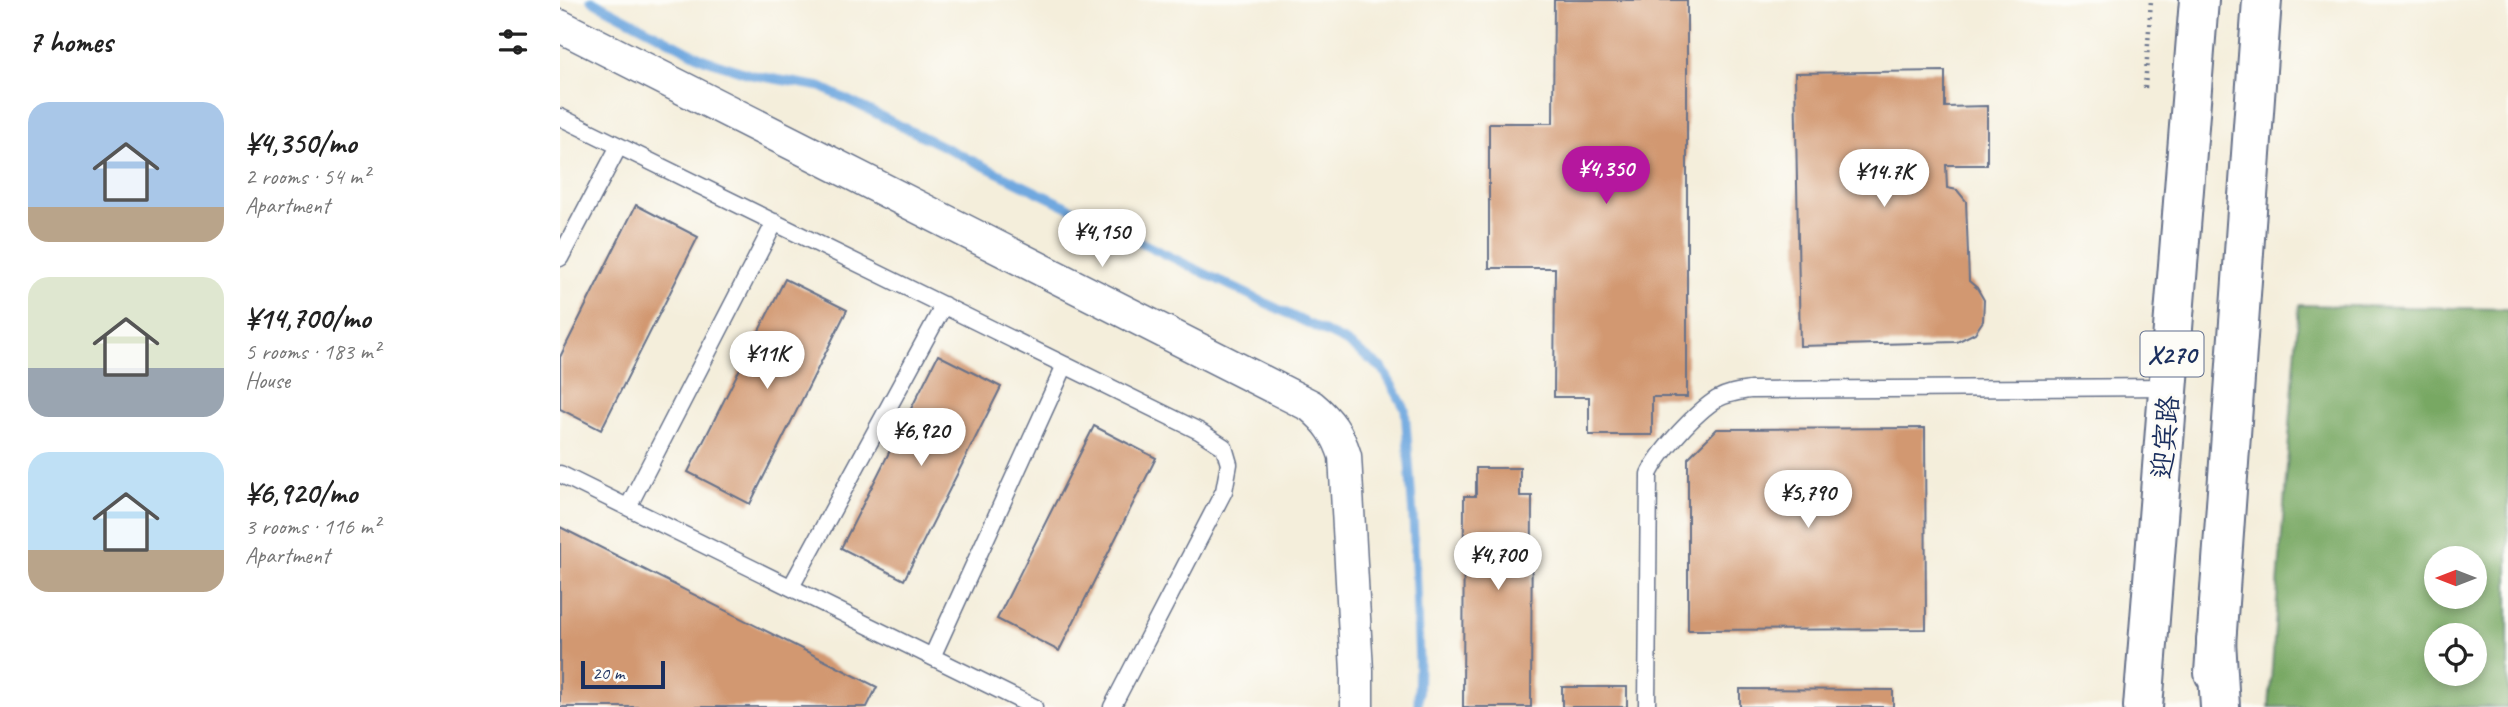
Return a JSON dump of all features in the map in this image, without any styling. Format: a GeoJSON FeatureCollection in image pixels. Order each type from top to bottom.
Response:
{"type":"FeatureCollection","features":[{"type":"Feature","properties":{"kind":"main road","name":"迎宾路"},"geometry":{"type":"LineString","coordinates":[[2143,707],[2199,0]]}},
{"type":"Feature","properties":{"kind":"main road","name":"X270"},"geometry":{"type":"LineString","coordinates":[[2211,707],[2262,0]]}},
{"type":"Feature","properties":{"kind":"main road"},"geometry":{"type":"LineString","coordinates":[[2216,640],[2220,707]]}},
{"type":"Feature","properties":{"kind":"street"},"geometry":{"type":"LineString","coordinates":[[560,26],[1311,406],[1327,419],[1339,437],[1345,456],[1357,707]]}},
{"type":"Feature","properties":{"kind":"lane"},"geometry":{"type":"LineString","coordinates":[[560,117],[1199,431],[1224,447],[1228,464],[1224,491],[1112,707]]}},
{"type":"Feature","properties":{"kind":"lane"},"geometry":{"type":"LineString","coordinates":[[560,258],[619,146]]}},
{"type":"Feature","properties":{"kind":"lane"},"geometry":{"type":"LineString","coordinates":[[628,508],[775,222]]}},
{"type":"Feature","properties":{"kind":"lane"},"geometry":{"type":"LineString","coordinates":[[791,587],[944,306]]}},
{"type":"Feature","properties":{"kind":"lane"},"geometry":{"type":"LineString","coordinates":[[932,657],[1065,365]]}},
{"type":"Feature","properties":{"kind":"lane"},"geometry":{"type":"LineString","coordinates":[[1647,707],[1649,474],[1665,449],[1717,399],[1733,392],[1750,390],[2169,387]]}},
{"type":"Feature","properties":{"kind":"lane"},"geometry":{"type":"LineString","coordinates":[[560,474],[1034,707]]}},
{"type":"Feature","properties":{"kind":"path"},"geometry":{"type":"LineString","coordinates":[[2145,88],[2151,0]]}},
{"type":"Feature","properties":{"kind":"green space"},"geometry":{"type":"Polygon","coordinates":[[[2299,305],[2508,309],[2508,707],[2269,707],[2299,305]]]}},
{"type":"Feature","properties":{"kind":"building"},"geometry":{"type":"Polygon","coordinates":[[[1554,0],[1687,0],[1687,397],[1652,397],[1652,435],[1589,435],[1589,397],[1554,397],[1555,268],[1489,268],[1489,123],[1553,123],[1554,0]]]}},
{"type":"Feature","properties":{"kind":"building"},"geometry":{"type":"Polygon","coordinates":[[[1945,71],[1945,107],[1987,106],[1987,165],[1946,165],[1947,188],[1957,190],[1966,201],[1969,281],[1984,300],[1983,321],[1975,333],[1957,342],[1800,346],[1795,73],[1945,71]]]}},
{"type":"Feature","properties":{"kind":"building"},"geometry":{"type":"Polygon","coordinates":[[[636,205],[698,237],[601,430],[560,409],[560,357],[636,205]]]}},
{"type":"Feature","properties":{"kind":"building"},"geometry":{"type":"Polygon","coordinates":[[[785,279],[847,310],[750,504],[688,472],[785,279]]]}},
{"type":"Feature","properties":{"kind":"building"},"geometry":{"type":"Polygon","coordinates":[[[938,355],[1001,387],[904,580],[841,548],[938,355]]]}},
{"type":"Feature","properties":{"kind":"building"},"geometry":{"type":"Polygon","coordinates":[[[1094,426],[1156,458],[1059,651],[997,619],[1094,426]]]}},
{"type":"Feature","properties":{"kind":"building"},"geometry":{"type":"Polygon","coordinates":[[[1925,428],[1926,629],[1688,630],[1688,458],[1717,429],[1925,428]]]}},
{"type":"Feature","properties":{"kind":"building"},"geometry":{"type":"Polygon","coordinates":[[[1476,468],[1520,468],[1520,496],[1532,496],[1531,707],[1463,707],[1464,496],[1476,496],[1476,468]]]}},
{"type":"Feature","properties":{"kind":"building"},"geometry":{"type":"Polygon","coordinates":[[[560,527],[877,687],[867,707],[560,707],[560,527]]]}},
{"type":"Feature","properties":{"kind":"building"},"geometry":{"type":"Polygon","coordinates":[[[1562,687],[1627,687],[1627,707],[1562,707],[1562,687]]]}},
{"type":"Feature","properties":{"kind":"building"},"geometry":{"type":"Polygon","coordinates":[[[1740,689],[1893,690],[1893,707],[1740,707],[1740,689]]]}},
{"type":"Feature","properties":{"kind":"waterway"},"geometry":{"type":"LineString","coordinates":[[591,0],[704,59],[752,75],[821,87],[1346,342],[1383,369],[1405,409],[1413,516],[1419,661],[1418,707]]}}]}
